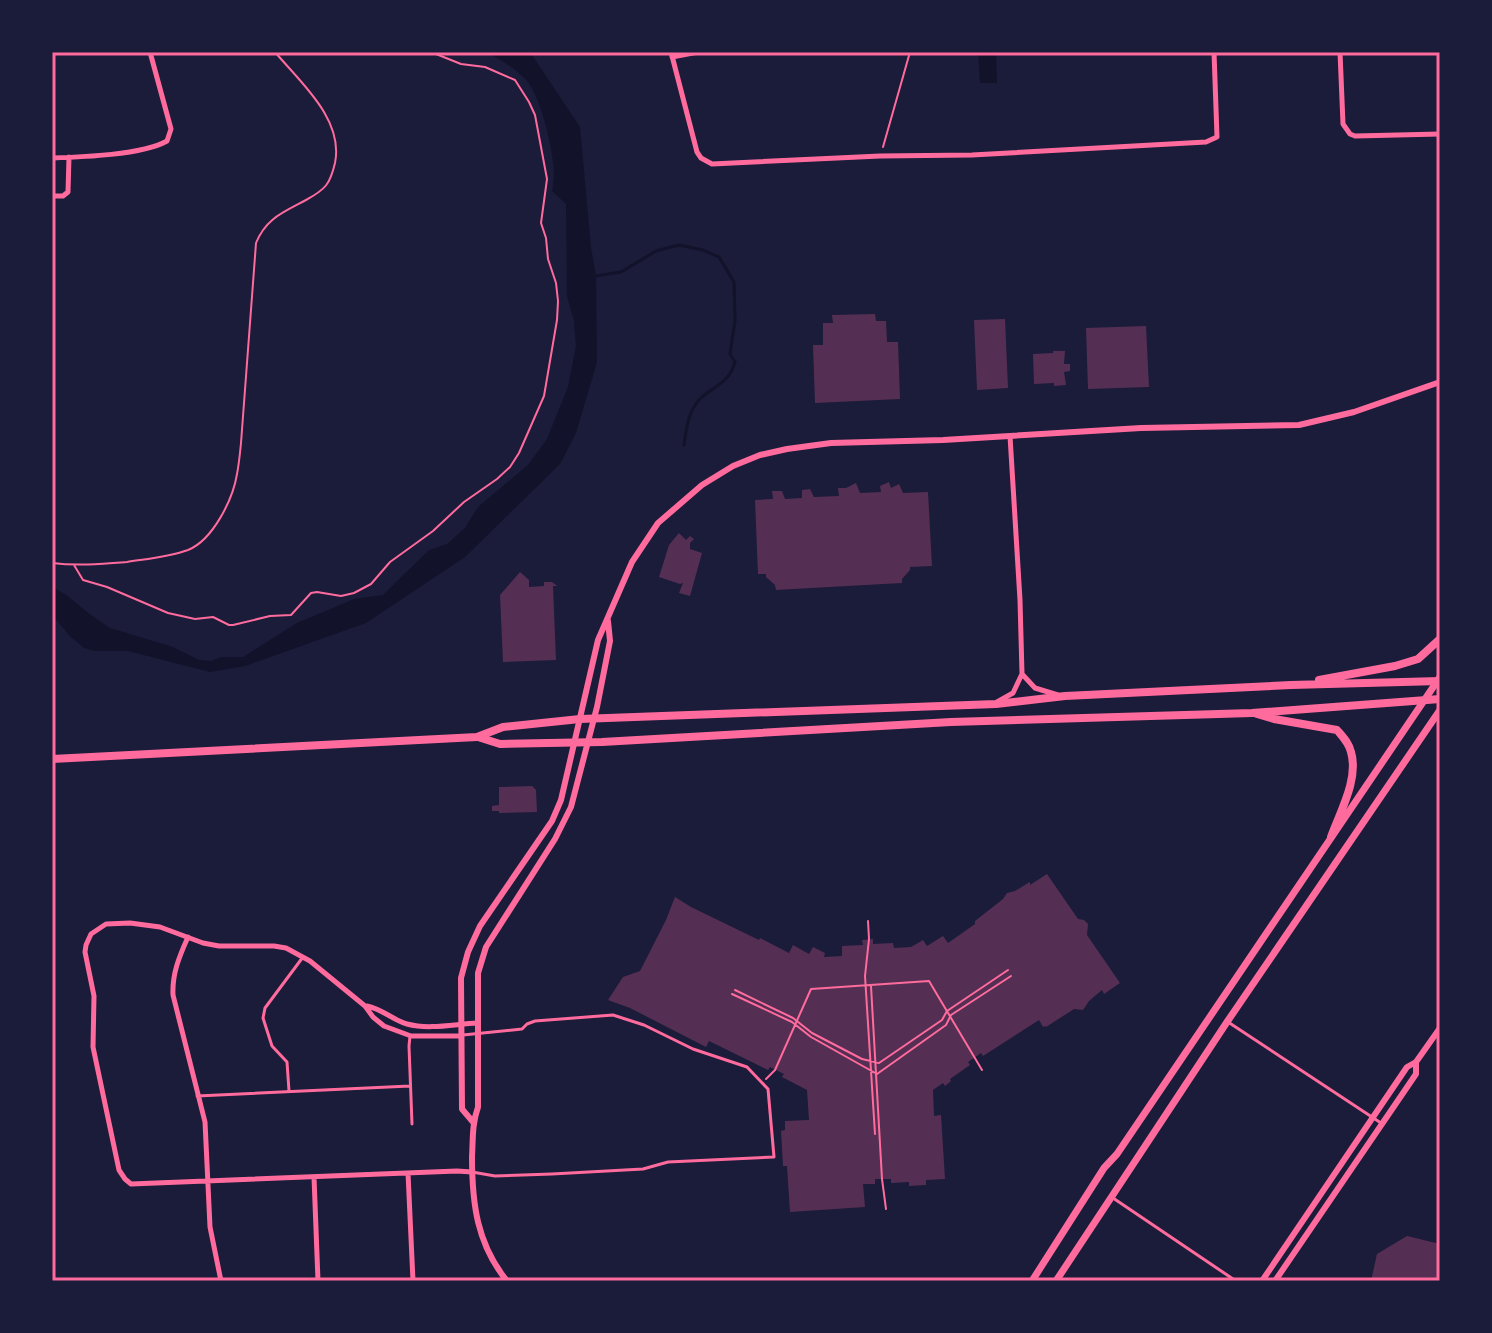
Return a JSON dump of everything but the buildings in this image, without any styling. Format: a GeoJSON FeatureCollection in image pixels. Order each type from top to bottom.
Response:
{"type":"FeatureCollection","features":[{"type":"Feature","properties":{"kind":"main road"},"geometry":{"type":"LineString","coordinates":[[1291,685],[1418,659],[1440,639]]}},
{"type":"Feature","properties":{"kind":"main road"},"geometry":{"type":"LineString","coordinates":[[52,759],[477,737],[503,727],[580,719],[996,704],[1065,696],[1439,680]]}},
{"type":"Feature","properties":{"kind":"main road"},"geometry":{"type":"LineString","coordinates":[[1032,1281],[1104,1168],[1117,1154],[1439,680]]}},
{"type":"Feature","properties":{"kind":"main road"},"geometry":{"type":"LineString","coordinates":[[477,737],[500,744],[574,743],[923,723],[1252,713],[1440,699]]}},
{"type":"Feature","properties":{"kind":"main road"},"geometry":{"type":"LineString","coordinates":[[1056,1281],[1227,1022],[1440,710]]}},
{"type":"Feature","properties":{"kind":"main road"},"geometry":{"type":"LineString","coordinates":[[1252,713],[1337,730],[1348,743],[1353,767],[1348,791],[1331,837]]}},
{"type":"Feature","properties":{"kind":"street"},"geometry":{"type":"LineString","coordinates":[[52,158],[102,155],[146,148],[167,141],[171,129],[150,52]]}},
{"type":"Feature","properties":{"kind":"street"},"geometry":{"type":"LineString","coordinates":[[698,52],[672,54],[697,152],[712,164],[972,155],[1206,142],[1217,137],[1218,126],[1214,52]]}},
{"type":"Feature","properties":{"kind":"street"},"geometry":{"type":"LineString","coordinates":[[1340,52],[1343,124],[1350,134],[1440,134]]}},
{"type":"Feature","properties":{"kind":"street"},"geometry":{"type":"LineString","coordinates":[[52,196],[63,196],[68,192],[69,157]]}},
{"type":"Feature","properties":{"kind":"street"},"geometry":{"type":"LineString","coordinates":[[473,1122],[462,1109],[461,978],[468,952],[480,926],[552,821],[561,800],[598,640],[632,562],[658,523],[702,485],[733,466],[760,455],[823,443],[943,440],[1141,428],[1299,425],[1354,412],[1440,382]]}},
{"type":"Feature","properties":{"kind":"street"},"geometry":{"type":"LineString","coordinates":[[996,704],[1013,693],[1022,674],[1009,435]]}},
{"type":"Feature","properties":{"kind":"street"},"geometry":{"type":"LineString","coordinates":[[507,1281],[490,1258],[475,1216],[472,1172],[473,1122],[478,1107],[478,973],[486,947],[555,839],[571,807],[610,641],[608,621]]}},
{"type":"Feature","properties":{"kind":"street"},"geometry":{"type":"LineString","coordinates":[[1022,674],[1035,688],[1065,696]]}},
{"type":"Feature","properties":{"kind":"street"},"geometry":{"type":"LineString","coordinates":[[511,882],[523,890]]}},
{"type":"Feature","properties":{"kind":"street"},"geometry":{"type":"LineString","coordinates":[[461,1036],[411,1036],[384,1026],[365,1006],[303,957],[286,948],[219,946],[160,927],[111,923],[91,934],[86,945],[94,996],[93,1047],[119,1170],[125,1179],[135,1185],[472,1172]]}},
{"type":"Feature","properties":{"kind":"street"},"geometry":{"type":"LineString","coordinates":[[188,937],[174,973],[173,995],[205,1122],[210,1227],[221,1281]]}},
{"type":"Feature","properties":{"kind":"street"},"geometry":{"type":"LineString","coordinates":[[365,1006],[419,1027],[477,1023]]}},
{"type":"Feature","properties":{"kind":"street"},"geometry":{"type":"LineString","coordinates":[[1262,1281],[1407,1067],[1416,1062],[1440,1028]]}},
{"type":"Feature","properties":{"kind":"street"},"geometry":{"type":"LineString","coordinates":[[1275,1281],[1416,1074],[1416,1062]]}},
{"type":"Feature","properties":{"kind":"street"},"geometry":{"type":"LineString","coordinates":[[408,1173],[413,1281]]}},
{"type":"Feature","properties":{"kind":"street"},"geometry":{"type":"LineString","coordinates":[[314,1177],[318,1281]]}},
{"type":"Feature","properties":{"kind":"lane"},"geometry":{"type":"LineString","coordinates":[[289,1091],[287,1062],[272,1046],[263,1018],[265,1008],[303,957]]}},
{"type":"Feature","properties":{"kind":"lane"},"geometry":{"type":"LineString","coordinates":[[461,1036],[522,1029],[535,1021],[573,1017],[613,1015],[644,1025],[693,1049],[747,1067],[762,1082],[768,1089],[774,1157],[668,1162],[643,1169],[552,1174],[495,1176],[472,1172]]}},
{"type":"Feature","properties":{"kind":"lane"},"geometry":{"type":"LineString","coordinates":[[1227,1022],[1381,1123]]}},
{"type":"Feature","properties":{"kind":"lane"},"geometry":{"type":"LineString","coordinates":[[411,1036],[412,1124]]}},
{"type":"Feature","properties":{"kind":"lane"},"geometry":{"type":"LineString","coordinates":[[197,1096],[410,1086]]}},
{"type":"Feature","properties":{"kind":"lane"},"geometry":{"type":"LineString","coordinates":[[1112,1197],[1236,1281]]}},
{"type":"Feature","properties":{"kind":"path"},"geometry":{"type":"LineString","coordinates":[[52,563],[90,565],[143,560],[189,549],[201,542],[222,514],[230,497],[241,443],[256,243],[262,229],[277,216],[322,191],[331,180],[337,151],[334,130],[319,106],[275,52]]}},
{"type":"Feature","properties":{"kind":"path"},"geometry":{"type":"LineString","coordinates":[[74,565],[83,580],[168,613],[195,619],[213,617],[233,625],[255,618],[291,615],[311,593],[341,596],[371,584],[390,562],[510,467],[544,396],[557,320],[556,283],[541,223],[547,179],[540,134],[529,102],[515,80],[485,67],[461,64],[431,52]]}},
{"type":"Feature","properties":{"kind":"path"},"geometry":{"type":"LineString","coordinates":[[883,147],[910,52]]}},
{"type":"Feature","properties":{"kind":"path"},"geometry":{"type":"LineString","coordinates":[[868,921],[865,976],[875,1134]]}},
{"type":"Feature","properties":{"kind":"path"},"geometry":{"type":"LineString","coordinates":[[735,990],[793,1018],[812,1033],[879,1063],[942,1020],[947,1011],[1008,970]]}},
{"type":"Feature","properties":{"kind":"path"},"geometry":{"type":"LineString","coordinates":[[877,1074],[946,1025],[951,1015],[1011,976]]}},
{"type":"Feature","properties":{"kind":"path"},"geometry":{"type":"LineString","coordinates":[[762,1082],[775,1070],[811,989],[929,981],[982,1070]]}},
{"type":"Feature","properties":{"kind":"path"},"geometry":{"type":"LineString","coordinates":[[871,986],[886,1209]]}},
{"type":"Feature","properties":{"kind":"path"},"geometry":{"type":"LineString","coordinates":[[732,994],[796,1026],[877,1074]]}},
{"type":"Feature","properties":{"kind":"shaded area"},"geometry":{"type":"Polygon","coordinates":[[[485,52],[530,52],[580,127],[596,276],[597,362],[576,433],[560,464],[465,557],[366,623],[245,666],[210,672],[128,651],[84,648],[52,615],[52,587],[110,628],[173,647],[199,660],[211,661],[221,657],[243,657],[297,623],[354,599],[383,595],[429,550],[447,544],[465,528],[478,507],[528,465],[547,439],[568,387],[576,346],[574,321],[567,296],[566,204],[552,191],[554,172],[551,151],[532,89],[513,68],[485,52]]]}},
{"type":"Feature","properties":{"kind":"shaded area"},"geometry":{"type":"Polygon","coordinates":[[[978,52],[996,52],[997,83],[980,83],[978,52]]]}},
{"type":"Feature","properties":{"kind":"waterway"},"geometry":{"type":"LineString","coordinates":[[596,276],[621,272],[656,251],[679,245],[719,257],[734,282],[735,320],[730,354],[735,362],[725,380],[695,405],[688,421],[684,445]]}}]}
